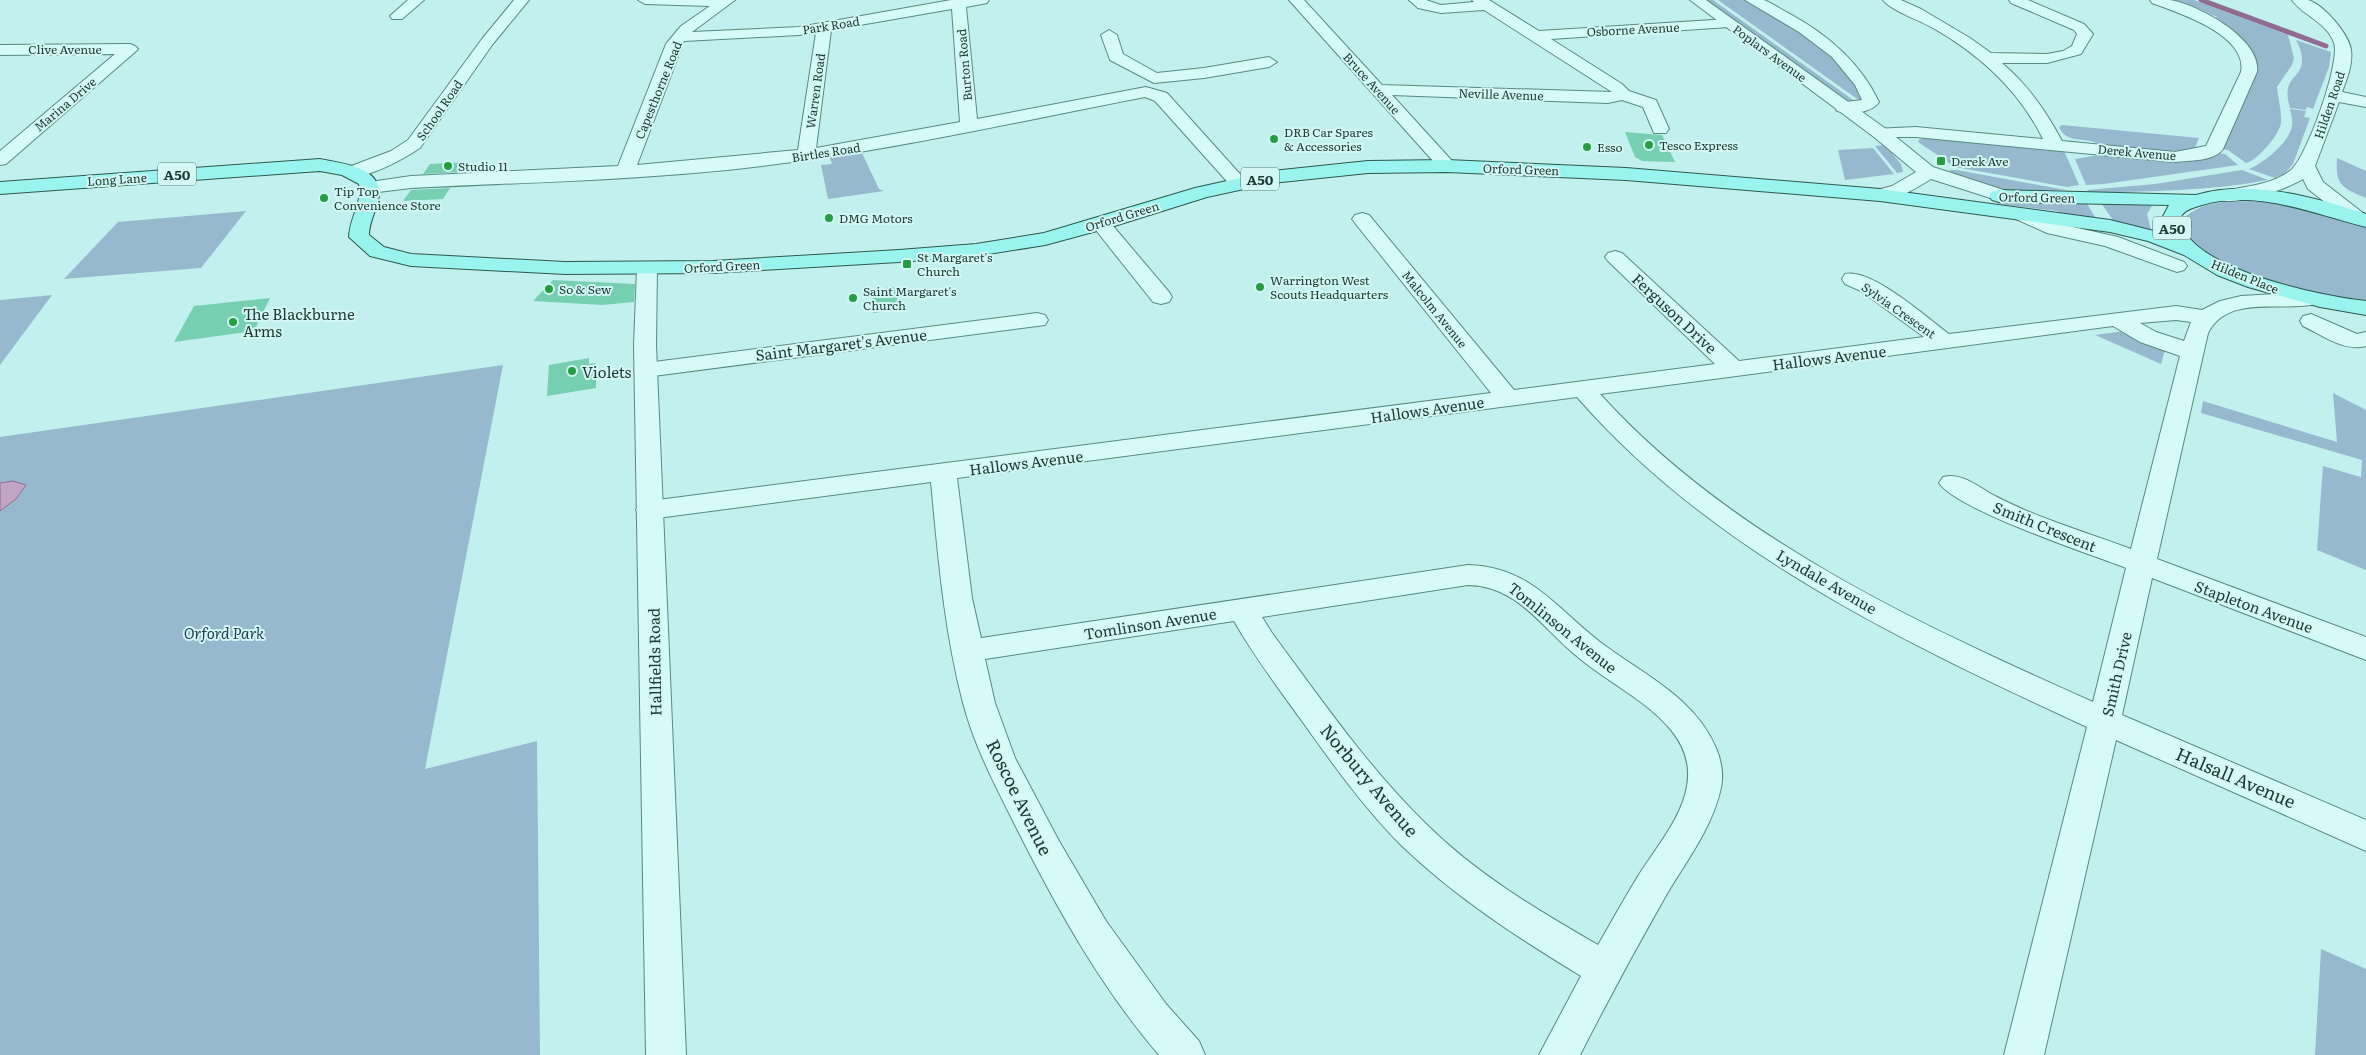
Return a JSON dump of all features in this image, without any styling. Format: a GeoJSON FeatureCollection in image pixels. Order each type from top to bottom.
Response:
{"type":"FeatureCollection","features":[{"type":"Feature","properties":{"kind":"main road","name":"Long Lane"},"geometry":{"type":"LineString","coordinates":[[0,188],[305,164],[329,166],[353,172]]}},
{"type":"Feature","properties":{"kind":"main road","name":"Orford Green"},"geometry":{"type":"LineString","coordinates":[[370,187],[370,197],[358,230],[358,237],[377,252],[411,260],[647,269],[746,266],[976,250],[1045,239],[1101,224],[1202,192],[1239,183],[1343,169],[1447,166],[1584,171],[1880,195],[2136,232],[2192,251]]}},
{"type":"Feature","properties":{"kind":"main road","name":"A50"},"geometry":{"type":"LineString","coordinates":[[353,172],[368,181],[370,187]]}},
{"type":"Feature","properties":{"kind":"main road","name":"Orford Green"},"geometry":{"type":"LineString","coordinates":[[1880,195],[2195,200]]}},
{"type":"Feature","properties":{"kind":"main road","name":"Hilden Place"},"geometry":{"type":"LineString","coordinates":[[2361,219],[2302,203],[2249,196],[2226,196],[2195,200],[2180,206],[2172,215],[2170,225],[2178,238],[2192,251],[2222,269],[2314,307],[2366,308]]}},
{"type":"Feature","properties":{"kind":"main road","name":"A50"},"geometry":{"type":"LineString","coordinates":[[2314,307],[2366,317]]}},
{"type":"Feature","properties":{"kind":"street"},"geometry":{"type":"LineString","coordinates":[[397,16],[417,0]]}},
{"type":"Feature","properties":{"kind":"street","name":"School Road"},"geometry":{"type":"LineString","coordinates":[[353,172],[397,155],[414,144],[487,42],[522,0]]}},
{"type":"Feature","properties":{"kind":"street"},"geometry":{"type":"LineString","coordinates":[[645,0],[726,1]]}},
{"type":"Feature","properties":{"kind":"street","name":"Park Road"},"geometry":{"type":"LineString","coordinates":[[679,37],[777,33],[824,27],[958,2],[982,0]]}},
{"type":"Feature","properties":{"kind":"street","name":"Bruce Avenue"},"geometry":{"type":"LineString","coordinates":[[1296,0],[1447,166]]}},
{"type":"Feature","properties":{"kind":"street","name":"Neville Avenue"},"geometry":{"type":"LineString","coordinates":[[1416,0],[1421,5],[1439,9],[1483,3],[1616,87],[1623,95]]}},
{"type":"Feature","properties":{"kind":"street","name":"Poplars Avenue"},"geometry":{"type":"LineString","coordinates":[[1697,0],[1880,133],[1925,172],[2003,196]]}},
{"type":"Feature","properties":{"kind":"street"},"geometry":{"type":"LineString","coordinates":[[1752,0],[1812,33],[1844,62],[1871,102],[1863,106],[1843,107]]}},
{"type":"Feature","properties":{"kind":"street"},"geometry":{"type":"LineString","coordinates":[[1890,0],[1951,32],[1990,58],[2031,102],[2055,145]]}},
{"type":"Feature","properties":{"kind":"street"},"geometry":{"type":"LineString","coordinates":[[1990,58],[2060,56],[2075,52],[2083,40],[2085,34],[2079,27],[2016,0]]}},
{"type":"Feature","properties":{"kind":"street","name":"Derek Avenue"},"geometry":{"type":"LineString","coordinates":[[1880,133],[1916,132],[2175,156],[2203,154],[2214,149],[2249,71],[2248,56],[2236,40],[2223,30],[2192,14],[2157,0]]}},
{"type":"Feature","properties":{"kind":"street","name":"Hilden Road"},"geometry":{"type":"LineString","coordinates":[[2300,0],[2329,24],[2342,43],[2343,63],[2306,167]]}},
{"type":"Feature","properties":{"kind":"street","name":"Capesthorne Road"},"geometry":{"type":"LineString","coordinates":[[625,172],[679,37],[696,22],[726,1]]}},
{"type":"Feature","properties":{"kind":"street","name":"Burton Road"},"geometry":{"type":"LineString","coordinates":[[958,2],[969,126]]}},
{"type":"Feature","properties":{"kind":"street","name":"Osborne Avenue"},"geometry":{"type":"LineString","coordinates":[[1537,36],[1729,23]]}},
{"type":"Feature","properties":{"kind":"street","name":"Warren Road"},"geometry":{"type":"LineString","coordinates":[[806,155],[824,27]]}},
{"type":"Feature","properties":{"kind":"street"},"geometry":{"type":"LineString","coordinates":[[1118,31],[1111,46],[1116,57],[1153,86],[1239,183]]}},
{"type":"Feature","properties":{"kind":"street","name":"Clive Avenue"},"geometry":{"type":"LineString","coordinates":[[0,50],[130,49]]}},
{"type":"Feature","properties":{"kind":"street","name":"Marina Drive"},"geometry":{"type":"LineString","coordinates":[[0,160],[130,49]]}},
{"type":"Feature","properties":{"kind":"street","name":"Birtles Road"},"geometry":{"type":"LineString","coordinates":[[370,187],[411,182],[710,166],[806,155],[1139,93],[1153,86],[1248,61],[1269,62]]}},
{"type":"Feature","properties":{"kind":"street","name":"Neville Avenue"},"geometry":{"type":"LineString","coordinates":[[1378,90],[1608,98],[1623,95],[1650,104],[1660,129]]}},
{"type":"Feature","properties":{"kind":"street"},"geometry":{"type":"LineString","coordinates":[[2332,95],[2366,102]]}},
{"type":"Feature","properties":{"kind":"street"},"geometry":{"type":"LineString","coordinates":[[2226,196],[2282,182],[2306,167],[2315,185],[2361,219]]}},
{"type":"Feature","properties":{"kind":"street"},"geometry":{"type":"LineString","coordinates":[[1880,195],[1899,190],[1925,172]]}},
{"type":"Feature","properties":{"kind":"street","name":"Poplars Avenue"},"geometry":{"type":"LineString","coordinates":[[1925,172],[1927,180],[1940,195]]}},
{"type":"Feature","properties":{"kind":"street"},"geometry":{"type":"LineString","coordinates":[[1940,195],[1969,207]]}},
{"type":"Feature","properties":{"kind":"street","name":"Orford Green"},"geometry":{"type":"LineString","coordinates":[[2023,215],[2054,229],[2111,241],[2177,266]]}},
{"type":"Feature","properties":{"kind":"street","name":"Malcolm Avenue"},"geometry":{"type":"LineString","coordinates":[[1362,219],[1508,398]]}},
{"type":"Feature","properties":{"kind":"street"},"geometry":{"type":"LineString","coordinates":[[1101,224],[1162,297]]}},
{"type":"Feature","properties":{"kind":"street","name":"Ferguson Drive"},"geometry":{"type":"LineString","coordinates":[[1615,257],[1734,370]]}},
{"type":"Feature","properties":{"kind":"street","name":"Hallfields Road"},"geometry":{"type":"LineString","coordinates":[[647,269],[646,370],[666,1055]]}},
{"type":"Feature","properties":{"kind":"street","name":"Smith Drive"},"geometry":{"type":"LineString","coordinates":[[2024,1055],[2106,721],[2141,564],[2197,333],[2233,291],[2233,286],[2222,269]]}},
{"type":"Feature","properties":{"kind":"street","name":"Sylvia Crescent"},"geometry":{"type":"LineString","coordinates":[[1853,279],[1869,286],[1945,342]]}},
{"type":"Feature","properties":{"kind":"street"},"geometry":{"type":"LineString","coordinates":[[2216,312],[2270,300],[2314,307],[2362,343]]}},
{"type":"Feature","properties":{"kind":"street","name":"Hallows Avenue"},"geometry":{"type":"LineString","coordinates":[[650,510],[2117,320],[2176,313],[2216,312]]}},
{"type":"Feature","properties":{"kind":"street","name":"Saint Margaret's Avenue"},"geometry":{"type":"LineString","coordinates":[[646,370],[1037,320]]}},
{"type":"Feature","properties":{"kind":"street"},"geometry":{"type":"LineString","coordinates":[[2117,320],[2148,337],[2192,352]]}},
{"type":"Feature","properties":{"kind":"street","name":"Lyndale Avenue"},"geometry":{"type":"LineString","coordinates":[[1583,388],[1644,452],[1671,476],[1716,512],[1770,549],[1837,589],[1953,650],[2106,721]]}},
{"type":"Feature","properties":{"kind":"street","name":"Roscoe Avenue"},"geometry":{"type":"LineString","coordinates":[[943,473],[956,598],[979,702],[998,758],[1046,852],[1093,933],[1152,1017],[1185,1055]]}},
{"type":"Feature","properties":{"kind":"street","name":"Smith Crescent"},"geometry":{"type":"LineString","coordinates":[[1952,483],[2004,510],[2141,564]]}},
{"type":"Feature","properties":{"kind":"street","name":"Stapleton Avenue"},"geometry":{"type":"LineString","coordinates":[[2141,564],[2366,649]]}},
{"type":"Feature","properties":{"kind":"street","name":"Tomlinson Avenue"},"geometry":{"type":"LineString","coordinates":[[968,651],[1468,575],[1490,575],[1502,578],[1518,588],[1598,657],[1671,711],[1693,736],[1700,750],[1705,776],[1704,790],[1698,808],[1604,968],[1560,1055]]}},
{"type":"Feature","properties":{"kind":"street","name":"Norbury Avenue"},"geometry":{"type":"LineString","coordinates":[[1242,608],[1261,641],[1333,739],[1376,794],[1414,834],[1462,876],[1524,922],[1604,968]]}},
{"type":"Feature","properties":{"kind":"street","name":"Halsall Avenue"},"geometry":{"type":"LineString","coordinates":[[2106,721],[2324,815],[2366,836]]}},
{"type":"Feature","properties":{"kind":"green space"},"geometry":{"type":"Polygon","coordinates":[[[1705,0],[1713,0],[1856,102],[1844,100],[1705,0]]]}},
{"type":"Feature","properties":{"kind":"green space"},"geometry":{"type":"Polygon","coordinates":[[[1718,0],[1746,0],[1776,15],[1825,48],[1851,79],[1862,100],[1860,101],[1718,0]]]}},
{"type":"Feature","properties":{"kind":"green space"},"geometry":{"type":"Polygon","coordinates":[[[2163,0],[2194,0],[2288,35],[2294,58],[2292,65],[2277,87],[2281,123],[2272,140],[2251,161],[2246,163],[2228,150],[2221,149],[2256,70],[2256,60],[2250,49],[2208,19],[2217,17],[2193,7],[2178,6],[2163,0]]]}},
{"type":"Feature","properties":{"kind":"green space"},"geometry":{"type":"Polygon","coordinates":[[[2296,40],[2331,52],[2329,67],[2313,109],[2307,107],[2306,110],[2290,108],[2288,89],[2299,71],[2302,59],[2296,40]]]}},
{"type":"Feature","properties":{"kind":"green space"},"geometry":{"type":"Polygon","coordinates":[[[2290,109],[2306,111],[2304,117],[2310,118],[2293,164],[2285,173],[2275,178],[2249,169],[2268,157],[2287,138],[2292,123],[2290,109]]]}},
{"type":"Feature","properties":{"kind":"green space"},"geometry":{"type":"Polygon","coordinates":[[[2062,125],[2199,138],[2193,152],[2176,153],[2101,146],[2090,141],[2067,136],[2059,127],[2062,125]]]}},
{"type":"Feature","properties":{"kind":"green space"},"geometry":{"type":"Polygon","coordinates":[[[1920,139],[2063,148],[2079,185],[2067,187],[1955,167],[1918,142],[1920,139]]]}},
{"type":"Feature","properties":{"kind":"green space"},"geometry":{"type":"Polygon","coordinates":[[[1885,145],[1901,164],[1903,172],[1897,173],[1875,146],[1885,145]]]}},
{"type":"Feature","properties":{"kind":"green space"},"geometry":{"type":"Polygon","coordinates":[[[1873,148],[1894,174],[1845,180],[1838,150],[1873,148]]]}},
{"type":"Feature","properties":{"kind":"green space"},"geometry":{"type":"Polygon","coordinates":[[[862,153],[879,189],[884,191],[828,199],[821,165],[832,164],[830,158],[862,153]]]}},
{"type":"Feature","properties":{"kind":"green space"},"geometry":{"type":"Polygon","coordinates":[[[2105,154],[2225,154],[2238,165],[2086,185],[2075,159],[2105,154]]]}},
{"type":"Feature","properties":{"kind":"green space"},"geometry":{"type":"Polygon","coordinates":[[[2337,158],[2366,171],[2366,198],[2346,188],[2339,180],[2337,158]]]}},
{"type":"Feature","properties":{"kind":"green space"},"geometry":{"type":"Polygon","coordinates":[[[1949,170],[2066,190],[2049,190],[2046,192],[1995,188],[1971,182],[1949,170]]]}},
{"type":"Feature","properties":{"kind":"green space"},"geometry":{"type":"Polygon","coordinates":[[[2242,170],[2268,180],[2246,184],[2179,190],[2090,193],[2087,190],[2155,184],[2242,170]]]}},
{"type":"Feature","properties":{"kind":"green space"},"geometry":{"type":"Polygon","coordinates":[[[1996,201],[2086,202],[2097,220],[2068,216],[2057,211],[1998,204],[1996,201]]]}},
{"type":"Feature","properties":{"kind":"green space"},"geometry":{"type":"Polygon","coordinates":[[[2250,201],[2287,204],[2366,224],[2366,303],[2324,297],[2269,282],[2218,260],[2199,247],[2186,231],[2184,218],[2200,208],[2215,203],[2250,201]]]}},
{"type":"Feature","properties":{"kind":"green space"},"geometry":{"type":"Polygon","coordinates":[[[2101,203],[2153,204],[2147,214],[2151,230],[2115,223],[2101,203]]]}},
{"type":"Feature","properties":{"kind":"green space"},"geometry":{"type":"Polygon","coordinates":[[[246,211],[201,268],[64,279],[118,222],[246,211]]]}},
{"type":"Feature","properties":{"kind":"green space"},"geometry":{"type":"Polygon","coordinates":[[[52,295],[0,365],[0,300],[52,295]]]}},
{"type":"Feature","properties":{"kind":"green space"},"geometry":{"type":"Polygon","coordinates":[[[2124,331],[2165,350],[2161,364],[2095,335],[2124,331]]]}},
{"type":"Feature","properties":{"kind":"green space","name":"Orford Park"},"geometry":{"type":"Polygon","coordinates":[[[503,365],[425,769],[537,741],[540,1055],[0,1055],[0,437],[503,365]]]}},
{"type":"Feature","properties":{"kind":"green space"},"geometry":{"type":"Polygon","coordinates":[[[2333,393],[2366,410],[2366,570],[2317,550],[2323,466],[2361,477],[2362,460],[2201,413],[2203,401],[2337,442],[2333,393]]]}},
{"type":"Feature","properties":{"kind":"green space"},"geometry":{"type":"Polygon","coordinates":[[[2321,949],[2366,969],[2366,1055],[2315,1055],[2321,949]]]}},
{"type":"Feature","properties":{"kind":"shaded area"},"geometry":{"type":"Polygon","coordinates":[[[13,481],[26,485],[16,499],[0,511],[0,483],[13,481]]]}},
{"type":"Feature","properties":{"kind":"building","name":"Tesco Express"},"geometry":{"type":"Polygon","coordinates":[[[1625,132],[1662,135],[1675,162],[1642,161],[1635,157],[1625,132]]]}},
{"type":"Feature","properties":{"kind":"building","name":"Studio 11"},"geometry":{"type":"Polygon","coordinates":[[[469,162],[462,172],[423,174],[430,164],[469,162]]]}},
{"type":"Feature","properties":{"kind":"building"},"geometry":{"type":"Polygon","coordinates":[[[450,188],[443,199],[403,201],[411,190],[450,188]]]}},
{"type":"Feature","properties":{"kind":"building"},"geometry":{"type":"Polygon","coordinates":[[[553,280],[635,284],[634,302],[602,305],[533,301],[553,280]]]}},
{"type":"Feature","properties":{"kind":"building"},"geometry":{"type":"Polygon","coordinates":[[[897,287],[898,310],[873,313],[873,289],[897,287]]]}},
{"type":"Feature","properties":{"kind":"building","name":"The Blackburne Arms"},"geometry":{"type":"Polygon","coordinates":[[[270,298],[254,331],[174,342],[194,306],[270,298]]]}},
{"type":"Feature","properties":{"kind":"building","name":"Violets"},"geometry":{"type":"Polygon","coordinates":[[[589,358],[589,364],[596,363],[596,388],[547,396],[549,365],[589,358]]]}},
{"type":"Feature","properties":{"kind":"waterway"},"geometry":{"type":"LineString","coordinates":[[2201,0],[2326,46]]}},
{"type":"Feature","properties":{"kind":"place","name":"DRB Car Spares & Accessories"},"geometry":{"type":"Point","coordinates":[1274,139]}},
{"type":"Feature","properties":{"kind":"place","name":"Tesco Express"},"geometry":{"type":"Point","coordinates":[1649,145]}},
{"type":"Feature","properties":{"kind":"place","name":"Esso"},"geometry":{"type":"Point","coordinates":[1587,147]}},
{"type":"Feature","properties":{"kind":"place","name":"Derek Ave"},"geometry":{"type":"Point","coordinates":[1941,161]}},
{"type":"Feature","properties":{"kind":"place","name":"Studio 11"},"geometry":{"type":"Point","coordinates":[448,166]}},
{"type":"Feature","properties":{"kind":"place","name":"Tip Top Convenience Store"},"geometry":{"type":"Point","coordinates":[324,198]}},
{"type":"Feature","properties":{"kind":"place","name":"DMG Motors"},"geometry":{"type":"Point","coordinates":[829,218]}},
{"type":"Feature","properties":{"kind":"place","name":"St Margaret's Church"},"geometry":{"type":"Point","coordinates":[907,264]}},
{"type":"Feature","properties":{"kind":"place","name":"Warrington West Scouts Headquarters"},"geometry":{"type":"Point","coordinates":[1260,287]}},
{"type":"Feature","properties":{"kind":"place","name":"So & Sew"},"geometry":{"type":"Point","coordinates":[549,289]}},
{"type":"Feature","properties":{"kind":"place","name":"Saint Margaret's Church"},"geometry":{"type":"Point","coordinates":[853,298]}},
{"type":"Feature","properties":{"kind":"place","name":"The Blackburne Arms"},"geometry":{"type":"Point","coordinates":[233,322]}},
{"type":"Feature","properties":{"kind":"place","name":"Violets"},"geometry":{"type":"Point","coordinates":[572,371]}}]}
